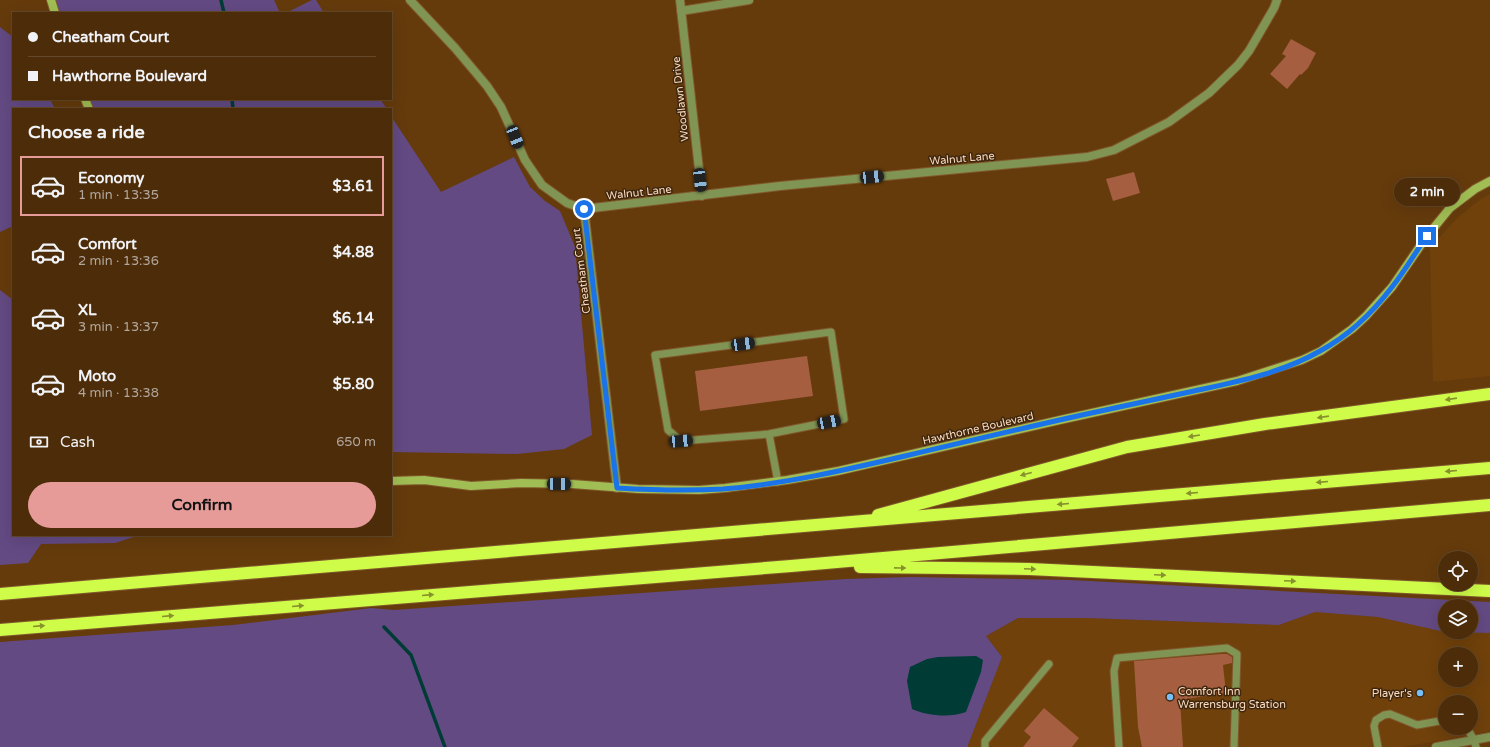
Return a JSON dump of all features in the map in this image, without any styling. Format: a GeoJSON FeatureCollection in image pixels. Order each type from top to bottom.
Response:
{"type":"FeatureCollection","features":[{"type":"Feature","properties":{"kind":"highway"},"geometry":{"type":"LineString","coordinates":[[853,522],[1127,447],[1266,424],[1490,394]]}},
{"type":"Feature","properties":{"kind":"highway"},"geometry":{"type":"LineString","coordinates":[[0,594],[1490,468]]}},
{"type":"Feature","properties":{"kind":"highway"},"geometry":{"type":"LineString","coordinates":[[0,630],[1094,541],[1490,505]]}},
{"type":"Feature","properties":{"kind":"highway"},"geometry":{"type":"LineString","coordinates":[[791,566],[1030,569],[1490,591]]}},
{"type":"Feature","properties":{"kind":"street"},"geometry":{"type":"LineString","coordinates":[[51,0],[55,12]]}},
{"type":"Feature","properties":{"kind":"street"},"geometry":{"type":"LineString","coordinates":[[410,0],[455,48],[487,86],[501,107],[525,160],[542,185],[567,204],[584,209]]}},
{"type":"Feature","properties":{"kind":"street","name":"Woodlawn Drive"},"geometry":{"type":"LineString","coordinates":[[680,0],[702,196]]}},
{"type":"Feature","properties":{"kind":"street"},"geometry":{"type":"LineString","coordinates":[[681,11],[750,0]]}},
{"type":"Feature","properties":{"kind":"street","name":"Walnut Lane"},"geometry":{"type":"LineString","coordinates":[[584,209],[780,186],[1087,157],[1114,150],[1169,122],[1209,93],[1238,65],[1249,51],[1274,8],[1277,0]]}},
{"type":"Feature","properties":{"kind":"street","name":"Hawthorne Boulevard"},"geometry":{"type":"LineString","coordinates":[[392,481],[424,480],[471,486],[521,483],[572,484],[617,488],[699,490],[778,482],[838,471],[1053,421],[1238,381],[1302,360],[1321,351],[1352,329],[1392,287],[1427,236],[1450,208],[1475,189],[1490,181]]}},
{"type":"Feature","properties":{"kind":"street","name":"Cheatham Court"},"geometry":{"type":"LineString","coordinates":[[584,209],[617,488]]}},
{"type":"Feature","properties":{"kind":"street"},"geometry":{"type":"LineString","coordinates":[[1436,747],[1475,743],[1490,737]]}},
{"type":"Feature","properties":{"kind":"lane"},"geometry":{"type":"LineString","coordinates":[[831,332],[844,419],[769,434],[681,441],[668,430],[655,356],[831,332]]}},
{"type":"Feature","properties":{"kind":"lane"},"geometry":{"type":"LineString","coordinates":[[769,434],[778,482]]}},
{"type":"Feature","properties":{"kind":"lane"},"geometry":{"type":"LineString","coordinates":[[1118,747],[1114,671],[1117,658],[1227,648],[1237,654],[1234,747]]}},
{"type":"Feature","properties":{"kind":"lane"},"geometry":{"type":"LineString","coordinates":[[985,747],[985,741],[1049,664]]}},
{"type":"Feature","properties":{"kind":"lane"},"geometry":{"type":"LineString","coordinates":[[1378,747],[1374,726],[1376,720],[1384,715],[1390,714],[1417,725],[1438,721]]}},
{"type":"Feature","properties":{"kind":"shaded area"},"geometry":{"type":"Polygon","coordinates":[[[53,0],[274,0],[280,12],[57,12],[53,0]]]}},
{"type":"Feature","properties":{"kind":"shaded area"},"geometry":{"type":"Polygon","coordinates":[[[312,0],[316,0],[323,12],[288,12],[312,0]]]}},
{"type":"Feature","properties":{"kind":"shaded area"},"geometry":{"type":"Polygon","coordinates":[[[0,27],[12,36],[12,100],[50,100],[54,108],[12,108],[12,226],[0,232],[0,27]]]}},
{"type":"Feature","properties":{"kind":"shaded area"},"geometry":{"type":"Polygon","coordinates":[[[88,100],[381,100],[386,108],[92,108],[88,100]]]}},
{"type":"Feature","properties":{"kind":"shaded area"},"geometry":{"type":"Polygon","coordinates":[[[392,118],[441,192],[514,157],[530,187],[545,201],[560,211],[575,247],[592,435],[564,449],[517,454],[392,452],[392,118]]]}},
{"type":"Feature","properties":{"kind":"shaded area"},"geometry":{"type":"Polygon","coordinates":[[[1490,194],[1490,376],[1433,382],[1430,248],[1458,217],[1490,194]]]}},
{"type":"Feature","properties":{"kind":"shaded area"},"geometry":{"type":"Polygon","coordinates":[[[0,290],[12,299],[12,536],[137,536],[115,543],[41,544],[28,563],[0,565],[0,290]]]}},
{"type":"Feature","properties":{"kind":"shaded area"},"geometry":{"type":"Polygon","coordinates":[[[911,577],[1070,580],[1438,599],[1438,630],[1378,617],[1315,612],[1279,625],[1087,618],[1018,618],[986,636],[1002,657],[968,747],[0,747],[0,642],[233,625],[371,608],[394,610],[846,579],[911,577]]]}},
{"type":"Feature","properties":{"kind":"shaded area"},"geometry":{"type":"Polygon","coordinates":[[[1478,601],[1490,602],[1490,633],[1478,633],[1478,601]]]}},
{"type":"Feature","properties":{"kind":"shaded area"},"geometry":{"type":"Polygon","coordinates":[[[1315,612],[1378,617],[1438,630],[1438,639],[1478,639],[1478,633],[1490,633],[1490,731],[1478,733],[1478,695],[1438,695],[1438,735],[1468,735],[1404,747],[968,747],[1002,657],[986,636],[1018,618],[1087,618],[1279,625],[1315,612]]]}},
{"type":"Feature","properties":{"kind":"water"},"geometry":{"type":"Polygon","coordinates":[[[976,656],[983,660],[981,672],[966,712],[946,716],[925,713],[912,709],[907,681],[910,667],[927,659],[938,657],[976,656]]]}},
{"type":"Feature","properties":{"kind":"building"},"geometry":{"type":"Polygon","coordinates":[[[1291,39],[1316,53],[1308,68],[1301,75],[1300,74],[1287,89],[1270,74],[1286,56],[1282,54],[1291,39]]]}},
{"type":"Feature","properties":{"kind":"building"},"geometry":{"type":"Polygon","coordinates":[[[1134,172],[1140,193],[1113,201],[1106,179],[1134,172]]]}},
{"type":"Feature","properties":{"kind":"building"},"geometry":{"type":"Polygon","coordinates":[[[807,356],[813,396],[700,411],[695,371],[807,356]]]}},
{"type":"Feature","properties":{"kind":"building","name":"Comfort Inn Warrensburg Station"},"geometry":{"type":"Polygon","coordinates":[[[1227,654],[1232,657],[1232,663],[1223,665],[1226,693],[1180,700],[1183,747],[1142,747],[1138,727],[1134,661],[1227,654]]]}},
{"type":"Feature","properties":{"kind":"building"},"geometry":{"type":"Polygon","coordinates":[[[1044,708],[1079,738],[1072,747],[1023,747],[1031,737],[1024,731],[1044,708]]]}},
{"type":"Feature","properties":{"kind":"waterway"},"geometry":{"type":"LineString","coordinates":[[221,0],[224,12]]}},
{"type":"Feature","properties":{"kind":"waterway"},"geometry":{"type":"LineString","coordinates":[[232,100],[233,108]]}},
{"type":"Feature","properties":{"kind":"waterway"},"geometry":{"type":"LineString","coordinates":[[384,627],[411,655],[445,747]]}},
{"type":"Feature","properties":{"kind":"place","name":"Player's"},"geometry":{"type":"Point","coordinates":[1420,693]}},
{"type":"Feature","properties":{"kind":"place","name":"Comfort Inn Warrensburg Station"},"geometry":{"type":"Point","coordinates":[1170,697]}},
{"type":"Feature","properties":{"kind":"route"},"geometry":{"type":"LineString","coordinates":[[584,209],[617,488],[638,489],[699,490],[725,488],[787,480],[838,471],[1238,381],[1284,367],[1321,351],[1352,329],[1392,287],[1427,236]]}}]}
